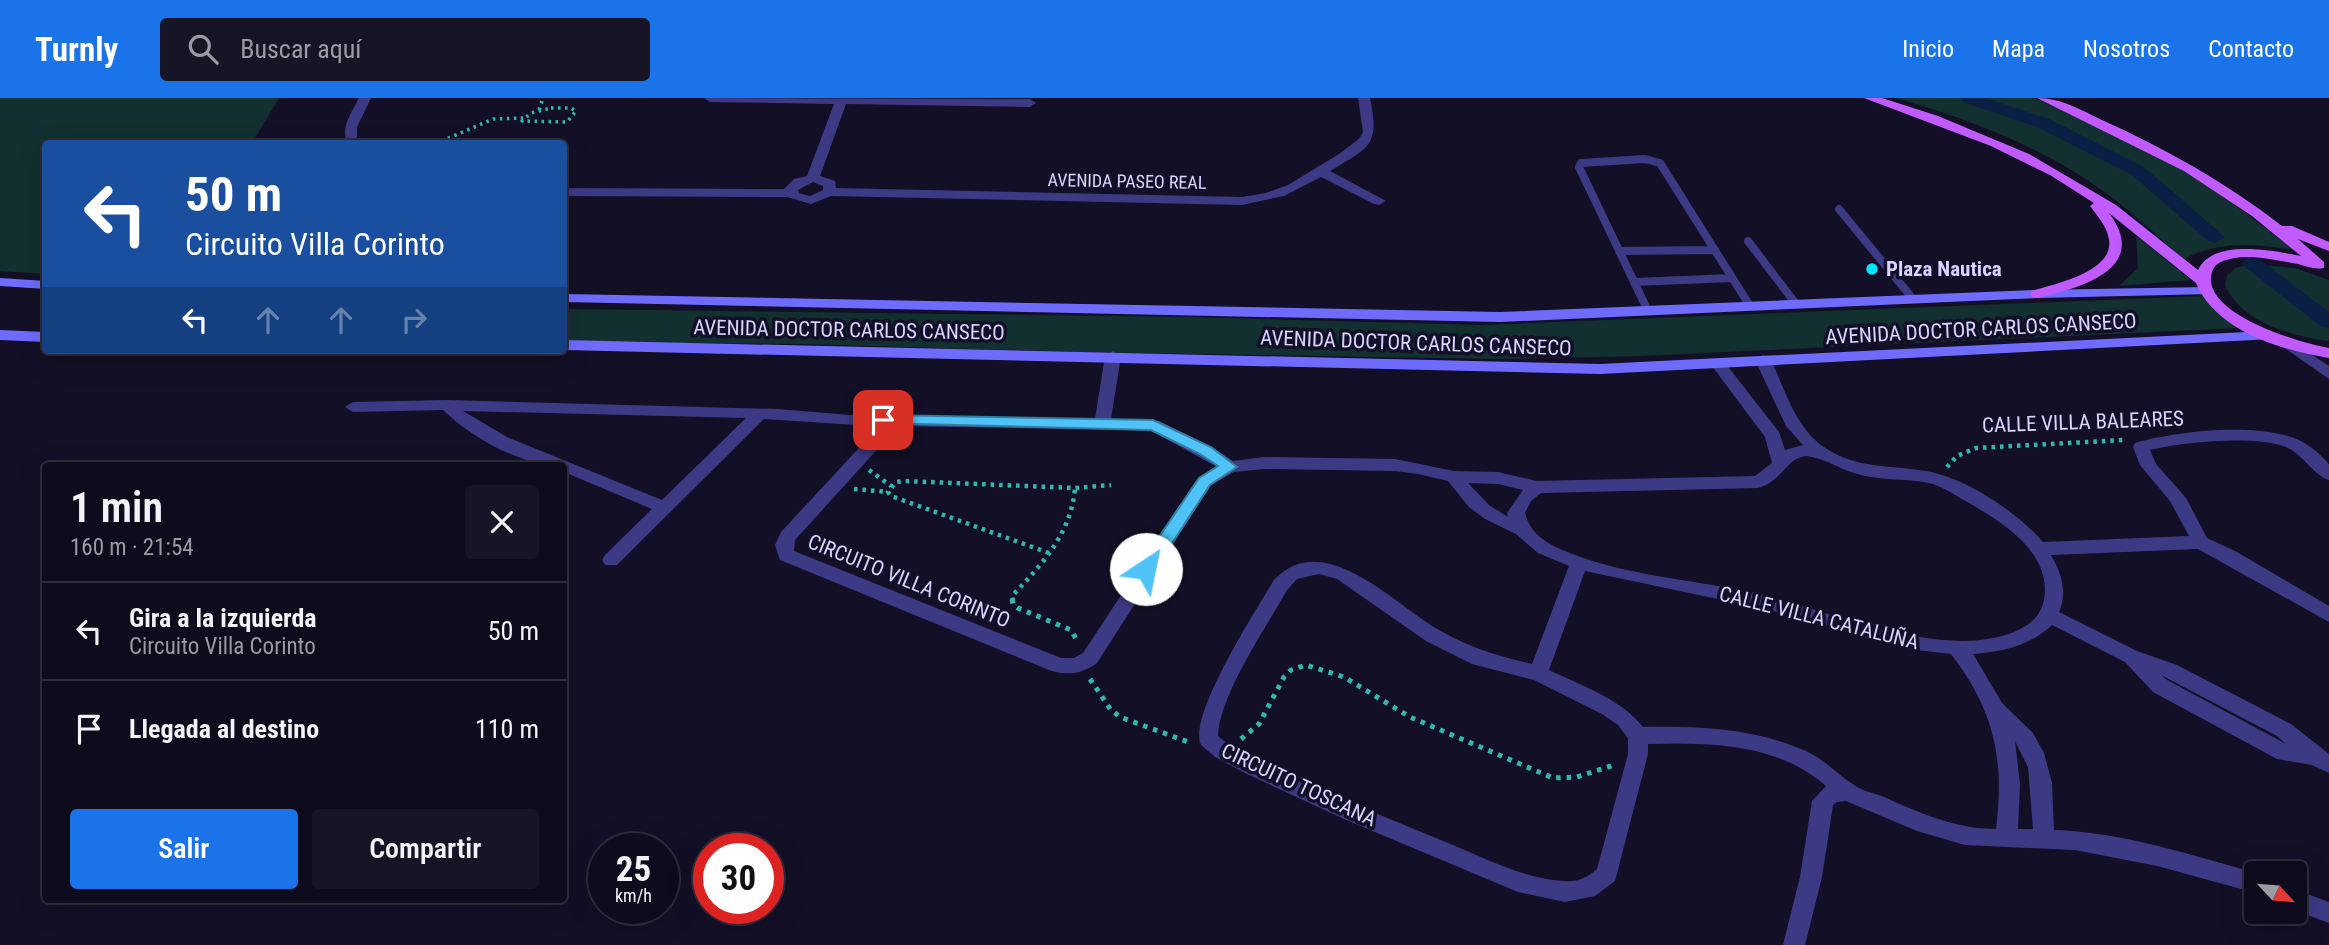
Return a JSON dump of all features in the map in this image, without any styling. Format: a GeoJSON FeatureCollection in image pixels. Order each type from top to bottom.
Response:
{"type":"FeatureCollection","features":[{"type":"Feature","properties":{"kind":"main road"},"geometry":{"type":"LineString","coordinates":[[1870,98],[1945,122],[2032,159],[2113,209],[2205,286],[2229,314],[2267,336],[2288,344],[2329,353]]}},
{"type":"Feature","properties":{"kind":"main road"},"geometry":{"type":"LineString","coordinates":[[2043,98],[2133,137],[2210,181],[2263,217],[2324,267]]}},
{"type":"Feature","properties":{"kind":"main road"},"geometry":{"type":"LineString","coordinates":[[2037,294],[2097,275],[2110,263],[2117,250],[2116,233],[2107,216],[2081,188]]}},
{"type":"Feature","properties":{"kind":"main road"},"geometry":{"type":"LineString","coordinates":[[2263,217],[2329,247]]}},
{"type":"Feature","properties":{"kind":"main road"},"geometry":{"type":"LineString","coordinates":[[2205,286],[2205,268],[2216,258],[2235,253],[2289,257],[2324,267]]}},
{"type":"Feature","properties":{"kind":"main road"},"geometry":{"type":"LineString","coordinates":[[0,282],[42,285]]}},
{"type":"Feature","properties":{"kind":"main road","name":"AVENIDA DOCTOR CARLOS CANSECO"},"geometry":{"type":"LineString","coordinates":[[567,298],[1500,317],[2205,286]]}},
{"type":"Feature","properties":{"kind":"main road"},"geometry":{"type":"LineString","coordinates":[[0,335],[42,337]]}},
{"type":"Feature","properties":{"kind":"main road","name":"AVENIDA DOCTOR CARLOS CANSECO"},"geometry":{"type":"LineString","coordinates":[[567,345],[1600,369],[2267,336]]}},
{"type":"Feature","properties":{"kind":"street"},"geometry":{"type":"LineString","coordinates":[[351,140],[351,127],[365,98]]}},
{"type":"Feature","properties":{"kind":"street"},"geometry":{"type":"LineString","coordinates":[[710,98],[1030,103]]}},
{"type":"Feature","properties":{"kind":"street","name":"AVENIDA PASEO REAL"},"geometry":{"type":"LineString","coordinates":[[790,192],[797,199],[811,200],[829,192],[1242,201],[1285,191],[1321,171],[1368,136],[1364,98]]}},
{"type":"Feature","properties":{"kind":"street"},"geometry":{"type":"LineString","coordinates":[[813,178],[842,99]]}},
{"type":"Feature","properties":{"kind":"street"},"geometry":{"type":"LineString","coordinates":[[1321,171],[1379,201]]}},
{"type":"Feature","properties":{"kind":"street"},"geometry":{"type":"LineString","coordinates":[[567,192],[790,192],[794,185],[813,178],[830,184],[829,192]]}},
{"type":"Feature","properties":{"kind":"street"},"geometry":{"type":"LineString","coordinates":[[2288,344],[2329,374]]}},
{"type":"Feature","properties":{"kind":"street"},"geometry":{"type":"LineString","coordinates":[[1102,423],[1113,356]]}},
{"type":"Feature","properties":{"kind":"street"},"geometry":{"type":"LineString","coordinates":[[1763,360],[1794,426],[1819,452],[1841,464],[1865,471],[1938,477],[2006,517],[2038,549],[2048,564],[2056,603],[2051,616],[2130,656],[2160,686],[2284,753],[2322,761]]}},
{"type":"Feature","properties":{"kind":"street"},"geometry":{"type":"LineString","coordinates":[[1717,362],[1773,436],[1780,463]]}},
{"type":"Feature","properties":{"kind":"street"},"geometry":{"type":"LineString","coordinates":[[353,407],[447,405],[883,420],[1153,425],[1206,451],[1230,467]]}},
{"type":"Feature","properties":{"kind":"street"},"geometry":{"type":"LineString","coordinates":[[447,405],[461,421],[553,462]]}},
{"type":"Feature","properties":{"kind":"street"},"geometry":{"type":"LineString","coordinates":[[611,560],[760,415]]}},
{"type":"Feature","properties":{"kind":"street","name":"CIRCUITO VILLA CORINTO"},"geometry":{"type":"LineString","coordinates":[[883,420],[878,438],[787,537],[784,545],[786,555],[1056,665],[1081,665]]}},
{"type":"Feature","properties":{"kind":"street","name":"CALLE VILLA BALEARES"},"geometry":{"type":"LineString","coordinates":[[2141,447],[2157,443],[2256,437],[2281,440],[2304,450],[2329,474]]}},
{"type":"Feature","properties":{"kind":"street"},"geometry":{"type":"LineString","coordinates":[[2141,447],[2141,456],[2190,519],[2200,542]]}},
{"type":"Feature","properties":{"kind":"street"},"geometry":{"type":"LineString","coordinates":[[1081,665],[1090,658],[1205,481],[1230,467],[1264,463],[1395,465],[1454,477],[1488,477],[1537,487],[1758,482],[1774,474],[1780,463],[1796,451],[1819,452]]}},
{"type":"Feature","properties":{"kind":"street"},"geometry":{"type":"LineString","coordinates":[[567,468],[665,508]]}},
{"type":"Feature","properties":{"kind":"street","name":"CALLE VILLA CATALUÑA"},"geometry":{"type":"LineString","coordinates":[[1454,477],[1464,492],[1496,520],[1520,529],[1536,543],[1579,563],[1668,585],[1752,599],[1877,634],[1926,645],[1956,647],[1999,644],[2043,626],[2051,616]]}},
{"type":"Feature","properties":{"kind":"street"},"geometry":{"type":"LineString","coordinates":[[1520,529],[1516,513],[1525,497],[1537,487]]}},
{"type":"Feature","properties":{"kind":"street"},"geometry":{"type":"LineString","coordinates":[[2038,549],[2200,542],[2231,557],[2329,615]]}},
{"type":"Feature","properties":{"kind":"street"},"geometry":{"type":"LineString","coordinates":[[1538,673],[1579,563]]}},
{"type":"Feature","properties":{"kind":"street","name":"CIRCUITO TOSCANA"},"geometry":{"type":"LineString","coordinates":[[1319,566],[1343,575],[1442,641],[1479,659],[1538,673],[1609,708],[1625,719],[1637,736],[1636,765],[1607,874],[1592,886],[1577,893],[1518,882],[1258,770],[1213,746],[1208,739],[1207,729],[1218,698],[1280,585],[1291,573],[1319,566]]}},
{"type":"Feature","properties":{"kind":"street"},"geometry":{"type":"LineString","coordinates":[[1956,647],[1970,663],[1997,709],[2026,737],[2039,761],[2044,840]]}},
{"type":"Feature","properties":{"kind":"street"},"geometry":{"type":"LineString","coordinates":[[1997,709],[2010,768],[2011,803],[2006,838]]}},
{"type":"Feature","properties":{"kind":"street"},"geometry":{"type":"LineString","coordinates":[[1637,736],[1710,734],[1747,739],[1789,753],[1821,768],[1847,792],[1960,836],[1984,840],[2075,840],[2158,856],[2244,880]]}},
{"type":"Feature","properties":{"kind":"street"},"geometry":{"type":"LineString","coordinates":[[1794,945],[1811,877],[1823,801],[1832,793],[1847,792]]}},
{"type":"Feature","properties":{"kind":"street"},"geometry":{"type":"LineString","coordinates":[[2307,904],[2329,913]]}},
{"type":"Feature","properties":{"kind":"lane"},"geometry":{"type":"LineString","coordinates":[[1648,311],[1579,167],[1581,163],[1645,159],[1660,163],[1750,306]]}},
{"type":"Feature","properties":{"kind":"lane"},"geometry":{"type":"LineString","coordinates":[[1839,209],[1913,299]]}},
{"type":"Feature","properties":{"kind":"lane"},"geometry":{"type":"LineString","coordinates":[[1748,241],[1796,304]]}},
{"type":"Feature","properties":{"kind":"lane"},"geometry":{"type":"LineString","coordinates":[[1619,251],[1715,250]]}},
{"type":"Feature","properties":{"kind":"lane"},"geometry":{"type":"LineString","coordinates":[[1634,282],[1732,278]]}},
{"type":"Feature","properties":{"kind":"path"},"geometry":{"type":"LineString","coordinates":[[539,111],[543,98]]}},
{"type":"Feature","properties":{"kind":"path"},"geometry":{"type":"LineString","coordinates":[[444,140],[493,119],[523,118],[539,111],[570,108],[576,111],[569,121],[563,123],[525,122],[523,118]]}},
{"type":"Feature","properties":{"kind":"path","name":"CALLE VILLA BALEARES"},"geometry":{"type":"LineString","coordinates":[[1938,477],[1957,456],[1976,448],[2122,440],[2141,447]]}},
{"type":"Feature","properties":{"kind":"path"},"geometry":{"type":"LineString","coordinates":[[857,462],[891,486]]}},
{"type":"Feature","properties":{"kind":"path"},"geometry":{"type":"LineString","coordinates":[[888,492],[891,486],[904,481],[1075,488],[1111,485]]}},
{"type":"Feature","properties":{"kind":"path"},"geometry":{"type":"LineString","coordinates":[[833,488],[888,492],[891,496],[1049,552]]}},
{"type":"Feature","properties":{"kind":"path"},"geometry":{"type":"LineString","coordinates":[[1075,488],[1075,507],[1070,521],[1049,552],[1012,596],[1013,604],[1071,630],[1077,637],[1081,665],[1111,710],[1120,717],[1183,741],[1213,746],[1241,739],[1253,731],[1284,677],[1291,670],[1306,665],[1344,677],[1410,717],[1553,778],[1577,777],[1615,765],[1636,765]]}},
{"type":"Feature","properties":{"kind":"green space"},"geometry":{"type":"Polygon","coordinates":[[[0,98],[279,98],[254,140],[42,140],[42,274],[0,271],[0,98]]]}},
{"type":"Feature","properties":{"kind":"green space"},"geometry":{"type":"Polygon","coordinates":[[[1895,98],[2034,98],[2119,132],[2189,170],[2294,250],[2252,245],[2225,246],[2184,259],[2116,201],[2058,162],[1977,125],[1895,98]]]}},
{"type":"Feature","properties":{"kind":"green space"},"geometry":{"type":"Polygon","coordinates":[[[2136,235],[2191,280],[2119,286],[2138,268],[2136,235]]]}},
{"type":"Feature","properties":{"kind":"green space"},"geometry":{"type":"Polygon","coordinates":[[[2251,264],[2295,268],[2329,280],[2329,341],[2270,326],[2244,310],[2225,286],[2227,276],[2235,268],[2251,264]]]}},
{"type":"Feature","properties":{"kind":"green space"},"geometry":{"type":"Polygon","coordinates":[[[2204,296],[2239,328],[1642,356],[1500,359],[800,344],[567,342],[567,309],[1192,317],[1482,325],[2204,296]]]}},
{"type":"Feature","properties":{"kind":"waterway"},"geometry":{"type":"LineString","coordinates":[[1969,98],[2043,123],[2138,171],[2215,237]]}},
{"type":"Feature","properties":{"kind":"waterway"},"geometry":{"type":"LineString","coordinates":[[2252,263],[2329,322]]}},
{"type":"Feature","properties":{"kind":"place","name":"Plaza Nautica"},"geometry":{"type":"Point","coordinates":[1872,269]}},
{"type":"Feature","properties":{"kind":"route"},"geometry":{"type":"LineString","coordinates":[[883,420],[1153,425],[1206,451],[1230,467],[1205,481],[1146,569]]}}]}
